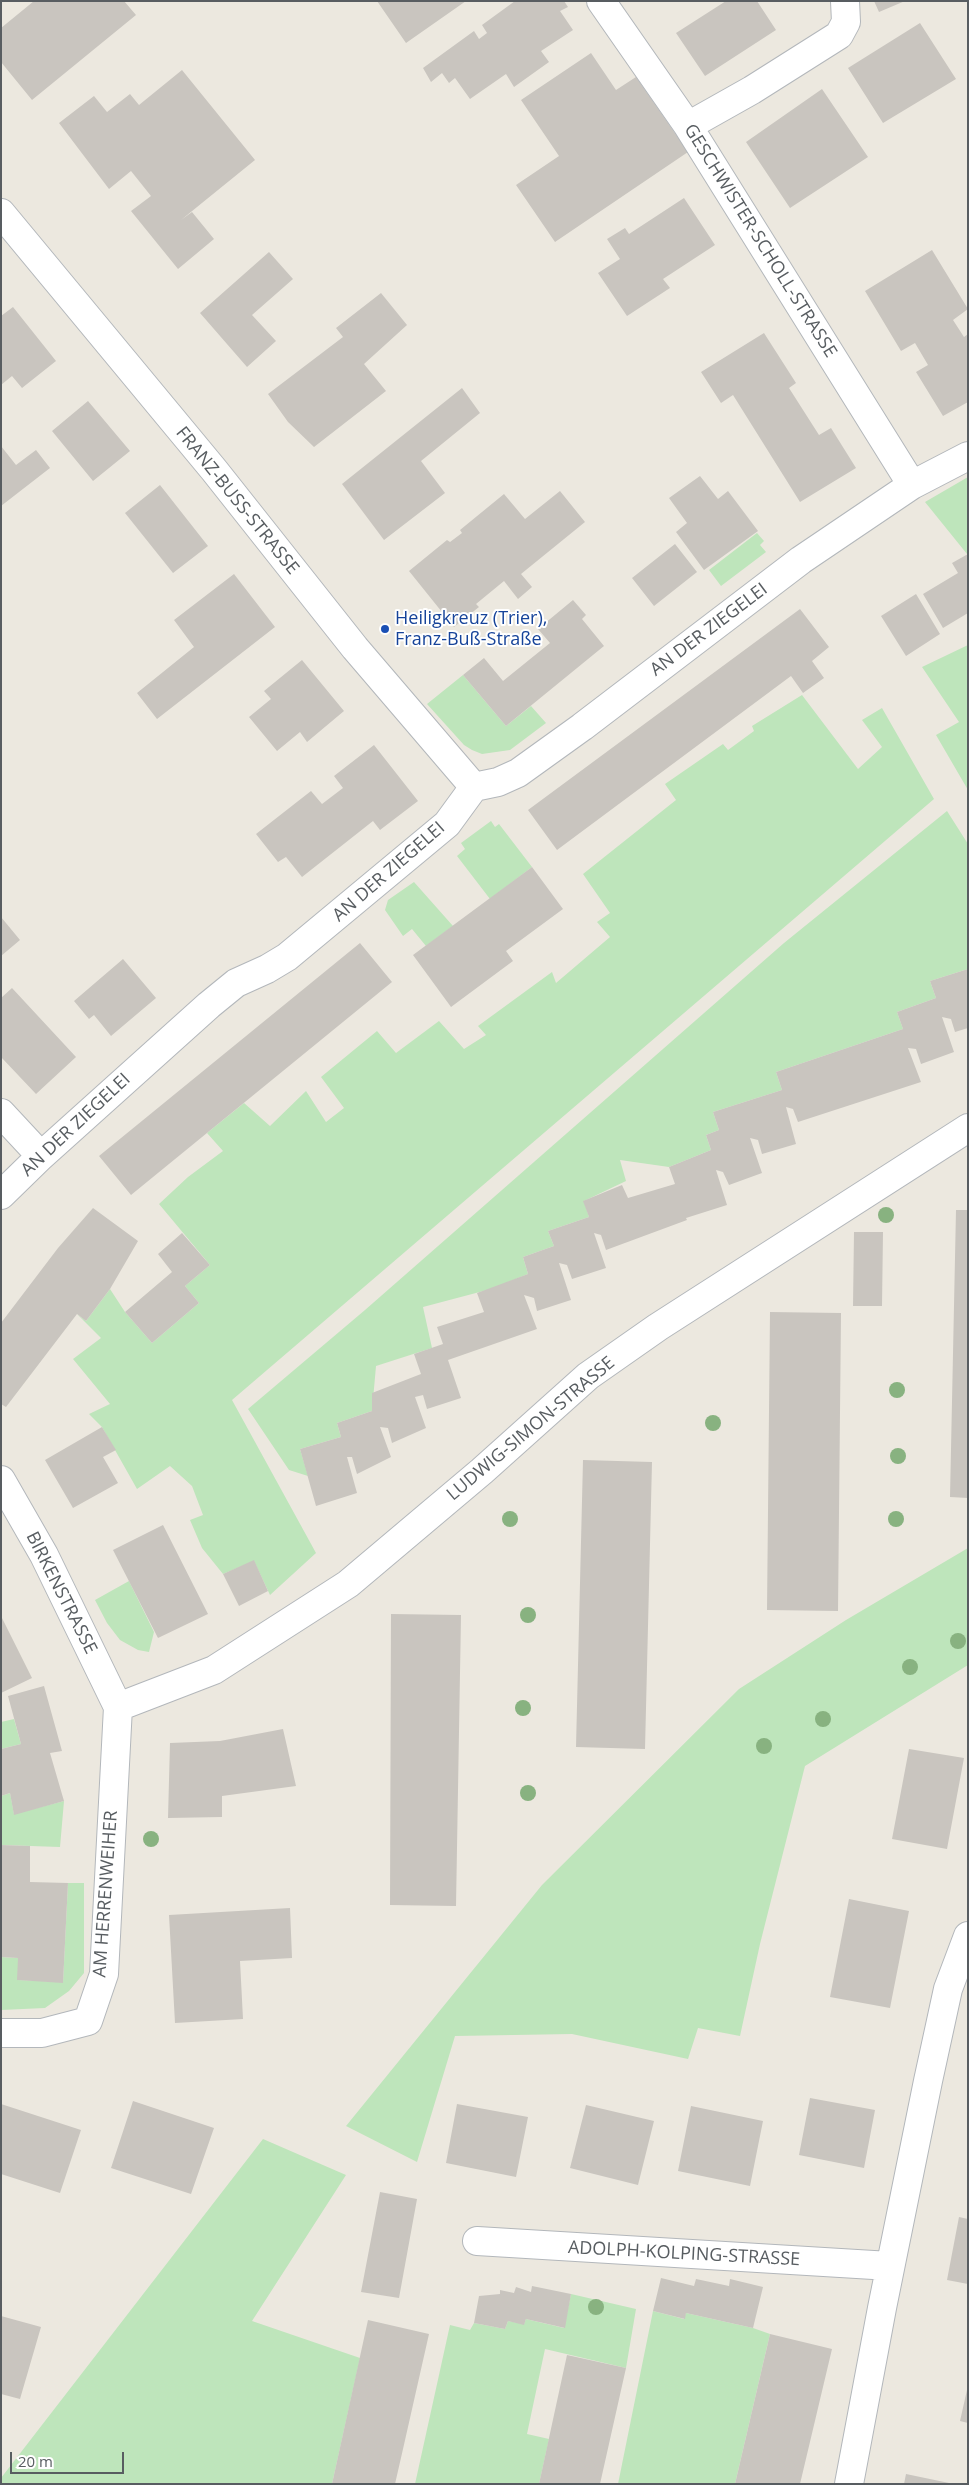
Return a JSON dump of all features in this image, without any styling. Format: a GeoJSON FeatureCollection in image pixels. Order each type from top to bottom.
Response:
{"type":"FeatureCollection","features":[{"type":"Feature","properties":{"kind":"street","name":"GESCHWISTER-SCHOLL-STRASSE"},"geometry":{"type":"LineString","coordinates":[[601,1],[688,126],[912,486]]}},
{"type":"Feature","properties":{"kind":"street"},"geometry":{"type":"LineString","coordinates":[[688,126],[760,85],[839,35],[846,22],[845,1]]}},
{"type":"Feature","properties":{"kind":"street","name":"FRANZ-BUSS-STRASSE"},"geometry":{"type":"LineString","coordinates":[[1,213],[214,470],[355,648],[474,787]]}},
{"type":"Feature","properties":{"kind":"street","name":"AN DER ZIEGELEI"},"geometry":{"type":"LineString","coordinates":[[1,1195],[41,1156],[236,983],[288,957],[447,824],[474,787],[498,782],[518,773],[582,727],[800,560],[912,486],[968,456]]}},
{"type":"Feature","properties":{"kind":"street"},"geometry":{"type":"LineString","coordinates":[[1,1113],[41,1156]]}},
{"type":"Feature","properties":{"kind":"street","name":"LUDWIG-SIMON-STRASSE"},"geometry":{"type":"LineString","coordinates":[[118,1706],[214,1670],[348,1584],[482,1471],[588,1376],[658,1327],[968,1128]]}},
{"type":"Feature","properties":{"kind":"street","name":"BIRKENSTRASSE"},"geometry":{"type":"LineString","coordinates":[[1,1480],[44,1555],[118,1706]]}},
{"type":"Feature","properties":{"kind":"street","name":"AM HERRENWEIHER"},"geometry":{"type":"LineString","coordinates":[[1,2033],[42,2033],[88,2021],[104,1974],[118,1706]]}},
{"type":"Feature","properties":{"kind":"street"},"geometry":{"type":"LineString","coordinates":[[849,2484],[890,2266],[948,1989],[968,1936]]}},
{"type":"Feature","properties":{"kind":"street","name":"ADOLPH-KOLPING-STRASSE"},"geometry":{"type":"LineString","coordinates":[[477,2241],[890,2266]]}},
{"type":"Feature","properties":{"kind":"green space"},"geometry":{"type":"Polygon","coordinates":[[[968,477],[968,554],[967,554],[925,502],[968,477]]]}},
{"type":"Feature","properties":{"kind":"green space"},"geometry":{"type":"Polygon","coordinates":[[[757,533],[764,541],[760,545],[766,552],[721,586],[709,570],[757,533]]]}},
{"type":"Feature","properties":{"kind":"green space"},"geometry":{"type":"Polygon","coordinates":[[[968,645],[968,790],[936,735],[959,722],[922,667],[968,645]]]}},
{"type":"Feature","properties":{"kind":"green space"},"geometry":{"type":"Polygon","coordinates":[[[463,675],[506,726],[531,706],[546,723],[510,750],[482,754],[472,750],[464,745],[427,704],[463,675]]]}},
{"type":"Feature","properties":{"kind":"green space"},"geometry":{"type":"Polygon","coordinates":[[[802,695],[858,769],[882,747],[862,720],[882,708],[934,799],[232,1400],[316,1553],[270,1595],[254,1561],[223,1574],[202,1548],[190,1520],[203,1515],[192,1486],[170,1466],[137,1489],[102,1427],[89,1414],[110,1404],[73,1359],[101,1338],[77,1314],[86,1321],[110,1289],[125,1312],[152,1343],[199,1303],[185,1286],[210,1265],[159,1204],[188,1177],[223,1151],[207,1133],[244,1103],[270,1126],[306,1091],[326,1122],[344,1108],[321,1077],[377,1031],[396,1053],[439,1021],[464,1049],[486,1035],[478,1026],[552,972],[556,983],[610,937],[597,922],[610,913],[583,874],[676,800],[665,784],[723,744],[728,750],[754,731],[752,726],[802,695]]]}},
{"type":"Feature","properties":{"kind":"green space"},"geometry":{"type":"Polygon","coordinates":[[[947,811],[968,844],[968,969],[930,981],[936,998],[897,1012],[903,1029],[776,1072],[782,1090],[713,1112],[719,1130],[706,1135],[711,1150],[669,1167],[620,1160],[626,1181],[584,1201],[589,1217],[548,1231],[554,1246],[523,1257],[528,1274],[491,1289],[423,1307],[432,1348],[376,1366],[372,1411],[337,1423],[341,1437],[300,1449],[308,1476],[289,1470],[248,1409],[365,1310],[784,943],[947,811]]]}},
{"type":"Feature","properties":{"kind":"green space"},"geometry":{"type":"Polygon","coordinates":[[[491,821],[495,827],[499,824],[532,867],[490,899],[457,856],[465,849],[461,843],[491,821]]]}},
{"type":"Feature","properties":{"kind":"green space"},"geometry":{"type":"Polygon","coordinates":[[[414,882],[453,926],[426,946],[412,929],[403,936],[385,910],[388,900],[414,882]]]}},
{"type":"Feature","properties":{"kind":"green space"},"geometry":{"type":"Polygon","coordinates":[[[968,1548],[968,1665],[805,1766],[760,1944],[740,2036],[698,2028],[688,2059],[572,2034],[455,2036],[417,2162],[346,2126],[542,1885],[739,1689],[846,1620],[968,1548]]]}},
{"type":"Feature","properties":{"kind":"green space"},"geometry":{"type":"Polygon","coordinates":[[[129,1581],[154,1632],[149,1652],[138,1650],[120,1640],[107,1623],[95,1600],[129,1581]]]}},
{"type":"Feature","properties":{"kind":"green space"},"geometry":{"type":"Polygon","coordinates":[[[14,1719],[21,1744],[1,1749],[1,1722],[14,1719]]]}},
{"type":"Feature","properties":{"kind":"green space"},"geometry":{"type":"Polygon","coordinates":[[[10,1793],[14,1814],[64,1801],[60,1847],[1,1845],[1,1796],[10,1793]]]}},
{"type":"Feature","properties":{"kind":"green space"},"geometry":{"type":"Polygon","coordinates":[[[68,1883],[84,1883],[84,1973],[69,1991],[45,2008],[1,2010],[1,1957],[18,1958],[18,1980],[63,1982],[68,1883]]]}},
{"type":"Feature","properties":{"kind":"green space"},"geometry":{"type":"Polygon","coordinates":[[[263,2139],[346,2175],[252,2321],[360,2358],[332,2484],[1,2484],[1,2478],[263,2139]]]}},
{"type":"Feature","properties":{"kind":"green space"},"geometry":{"type":"Polygon","coordinates":[[[571,2294],[636,2309],[626,2368],[545,2349],[527,2434],[549,2439],[539,2484],[415,2484],[450,2325],[470,2330],[474,2323],[505,2329],[508,2321],[524,2324],[526,2319],[564,2328],[571,2294]]]}},
{"type":"Feature","properties":{"kind":"green space"},"geometry":{"type":"Polygon","coordinates":[[[653,2311],[684,2319],[686,2313],[753,2328],[770,2334],[735,2484],[618,2484],[653,2311]]]}},
{"type":"Feature","properties":{"kind":"building"},"geometry":{"type":"Polygon","coordinates":[[[34,1],[124,1],[136,15],[32,100],[1,62],[1,28],[34,1]]]}},
{"type":"Feature","properties":{"kind":"building"},"geometry":{"type":"Polygon","coordinates":[[[377,1],[466,1],[406,43],[377,1]]]}},
{"type":"Feature","properties":{"kind":"building"},"geometry":{"type":"Polygon","coordinates":[[[515,1],[564,1],[568,7],[560,11],[573,30],[541,51],[549,62],[514,87],[506,74],[470,99],[455,78],[449,83],[442,73],[431,82],[423,68],[474,31],[479,39],[487,33],[482,25],[515,1]]]}},
{"type":"Feature","properties":{"kind":"building"},"geometry":{"type":"Polygon","coordinates":[[[726,1],[757,1],[776,30],[705,76],[676,33],[726,1]]]}},
{"type":"Feature","properties":{"kind":"building"},"geometry":{"type":"Polygon","coordinates":[[[874,1],[905,1],[879,12],[874,1]]]}},
{"type":"Feature","properties":{"kind":"building"},"geometry":{"type":"Polygon","coordinates":[[[920,23],[956,79],[883,123],[848,68],[920,23]]]}},
{"type":"Feature","properties":{"kind":"building"},"geometry":{"type":"Polygon","coordinates":[[[591,53],[616,90],[636,77],[688,152],[555,242],[516,185],[559,156],[521,100],[591,53]]]}},
{"type":"Feature","properties":{"kind":"building"},"geometry":{"type":"Polygon","coordinates":[[[182,70],[255,160],[181,220],[192,212],[214,239],[178,269],[131,211],[151,196],[131,171],[109,189],[59,123],[94,96],[107,112],[130,94],[139,105],[182,70]]]}},
{"type":"Feature","properties":{"kind":"building"},"geometry":{"type":"Polygon","coordinates":[[[822,89],[868,157],[790,208],[746,142],[822,89]]]}},
{"type":"Feature","properties":{"kind":"building"},"geometry":{"type":"Polygon","coordinates":[[[684,198],[715,245],[663,279],[670,288],[627,316],[598,273],[620,259],[607,239],[625,228],[629,234],[684,198]]]}},
{"type":"Feature","properties":{"kind":"building"},"geometry":{"type":"Polygon","coordinates":[[[932,250],[968,309],[953,320],[964,337],[968,334],[968,402],[943,416],[916,372],[928,365],[915,343],[901,351],[865,291],[932,250]]]}},
{"type":"Feature","properties":{"kind":"building"},"geometry":{"type":"Polygon","coordinates":[[[269,252],[293,279],[252,315],[276,341],[247,367],[200,313],[269,252]]]}},
{"type":"Feature","properties":{"kind":"building"},"geometry":{"type":"Polygon","coordinates":[[[381,293],[407,325],[364,364],[386,391],[314,447],[288,422],[268,394],[343,337],[336,328],[381,293]]]}},
{"type":"Feature","properties":{"kind":"building"},"geometry":{"type":"Polygon","coordinates":[[[13,307],[56,361],[22,388],[12,376],[1,385],[1,316],[13,307]]]}},
{"type":"Feature","properties":{"kind":"building"},"geometry":{"type":"Polygon","coordinates":[[[764,333],[796,383],[789,388],[819,435],[831,428],[856,468],[800,502],[733,395],[721,403],[701,372],[764,333]]]}},
{"type":"Feature","properties":{"kind":"building"},"geometry":{"type":"Polygon","coordinates":[[[462,388],[480,413],[421,461],[445,493],[384,540],[342,484],[462,388]]]}},
{"type":"Feature","properties":{"kind":"building"},"geometry":{"type":"Polygon","coordinates":[[[88,401],[130,451],[93,481],[52,431],[88,401]]]}},
{"type":"Feature","properties":{"kind":"building"},"geometry":{"type":"Polygon","coordinates":[[[1,446],[16,465],[36,450],[50,468],[1,506],[1,446]]]}},
{"type":"Feature","properties":{"kind":"building"},"geometry":{"type":"Polygon","coordinates":[[[700,476],[718,499],[728,491],[758,531],[704,570],[676,532],[687,523],[669,498],[700,476]]]}},
{"type":"Feature","properties":{"kind":"building"},"geometry":{"type":"Polygon","coordinates":[[[160,485],[208,546],[173,573],[125,513],[160,485]]]}},
{"type":"Feature","properties":{"kind":"building"},"geometry":{"type":"Polygon","coordinates":[[[560,491],[585,522],[521,574],[532,587],[518,599],[504,581],[476,604],[479,607],[454,627],[409,571],[447,540],[450,542],[462,533],[460,530],[504,494],[525,519],[560,491]]]}},
{"type":"Feature","properties":{"kind":"building"},"geometry":{"type":"Polygon","coordinates":[[[675,544],[697,572],[654,606],[632,578],[675,544]]]}},
{"type":"Feature","properties":{"kind":"building"},"geometry":{"type":"Polygon","coordinates":[[[968,554],[968,613],[943,628],[923,594],[958,573],[952,563],[968,554]]]}},
{"type":"Feature","properties":{"kind":"building"},"geometry":{"type":"Polygon","coordinates":[[[234,574],[275,627],[157,719],[137,693],[194,647],[174,620],[234,574]]]}},
{"type":"Feature","properties":{"kind":"building"},"geometry":{"type":"Polygon","coordinates":[[[916,594],[940,634],[906,656],[881,616],[916,594]]]}},
{"type":"Feature","properties":{"kind":"building"},"geometry":{"type":"Polygon","coordinates":[[[573,600],[586,615],[582,619],[604,646],[506,726],[463,675],[484,658],[503,681],[550,643],[538,629],[573,600]]]}},
{"type":"Feature","properties":{"kind":"building"},"geometry":{"type":"Polygon","coordinates":[[[800,609],[829,647],[812,661],[824,678],[803,693],[791,676],[557,850],[528,810],[800,609]]]}},
{"type":"Feature","properties":{"kind":"building"},"geometry":{"type":"Polygon","coordinates":[[[302,660],[344,711],[307,742],[300,732],[277,751],[249,717],[271,699],[264,691],[302,660]]]}},
{"type":"Feature","properties":{"kind":"building"},"geometry":{"type":"Polygon","coordinates":[[[374,745],[418,801],[380,830],[373,821],[302,877],[286,857],[278,862],[256,834],[311,791],[322,804],[343,788],[334,776],[374,745]]]}},
{"type":"Feature","properties":{"kind":"building"},"geometry":{"type":"Polygon","coordinates":[[[532,867],[563,909],[506,951],[513,961],[451,1007],[413,955],[532,867]]]}},
{"type":"Feature","properties":{"kind":"building"},"geometry":{"type":"Polygon","coordinates":[[[1,917],[20,940],[1,956],[1,917]]]}},
{"type":"Feature","properties":{"kind":"building"},"geometry":{"type":"Polygon","coordinates":[[[360,943],[392,982],[131,1195],[99,1156],[360,943]]]}},
{"type":"Feature","properties":{"kind":"building"},"geometry":{"type":"Polygon","coordinates":[[[123,959],[156,998],[111,1036],[94,1015],[89,1019],[74,1001],[123,959]]]}},
{"type":"Feature","properties":{"kind":"building"},"geometry":{"type":"Polygon","coordinates":[[[968,969],[968,1028],[955,1032],[951,1019],[942,1017],[954,1052],[921,1064],[916,1049],[908,1048],[921,1082],[798,1122],[793,1109],[786,1107],[796,1144],[762,1154],[758,1140],[750,1138],[762,1173],[729,1185],[723,1172],[716,1170],[727,1205],[686,1218],[687,1220],[606,1250],[601,1235],[594,1233],[606,1268],[572,1279],[567,1265],[559,1263],[571,1300],[537,1311],[534,1298],[524,1295],[537,1329],[448,1360],[461,1398],[427,1409],[423,1395],[415,1397],[426,1428],[392,1443],[388,1428],[380,1427],[391,1457],[357,1474],[352,1457],[347,1457],[357,1493],[316,1506],[300,1449],[341,1437],[337,1423],[372,1411],[372,1393],[421,1374],[414,1354],[443,1344],[437,1327],[484,1312],[477,1293],[528,1274],[523,1257],[554,1246],[548,1231],[589,1217],[583,1201],[622,1185],[628,1198],[675,1184],[669,1167],[711,1150],[706,1135],[719,1130],[713,1112],[782,1090],[776,1072],[903,1029],[897,1012],[936,998],[930,981],[968,969]]]}},
{"type":"Feature","properties":{"kind":"building"},"geometry":{"type":"Polygon","coordinates":[[[12,988],[76,1057],[36,1094],[1,1057],[1,998],[12,988]]]}},
{"type":"Feature","properties":{"kind":"building"},"geometry":{"type":"Polygon","coordinates":[[[93,1208],[138,1241],[110,1289],[86,1321],[77,1314],[6,1407],[1,1404],[1,1323],[58,1248],[93,1208]]]}},
{"type":"Feature","properties":{"kind":"building"},"geometry":{"type":"Polygon","coordinates":[[[956,1210],[968,1210],[968,1498],[950,1497],[956,1210]]]}},
{"type":"Feature","properties":{"kind":"building"},"geometry":{"type":"Polygon","coordinates":[[[854,1232],[883,1232],[882,1306],[853,1306],[854,1232]]]}},
{"type":"Feature","properties":{"kind":"building"},"geometry":{"type":"Polygon","coordinates":[[[182,1233],[210,1265],[185,1286],[199,1303],[152,1343],[125,1312],[172,1272],[158,1254],[182,1233]]]}},
{"type":"Feature","properties":{"kind":"building"},"geometry":{"type":"Polygon","coordinates":[[[770,1312],[841,1313],[838,1611],[767,1610],[770,1312]]]}},
{"type":"Feature","properties":{"kind":"building"},"geometry":{"type":"Polygon","coordinates":[[[102,1427],[116,1450],[103,1457],[118,1483],[73,1508],[45,1460],[102,1427]]]}},
{"type":"Feature","properties":{"kind":"building"},"geometry":{"type":"Polygon","coordinates":[[[583,1460],[652,1462],[645,1749],[576,1747],[583,1460]]]}},
{"type":"Feature","properties":{"kind":"building"},"geometry":{"type":"Polygon","coordinates":[[[163,1525],[208,1614],[158,1638],[113,1550],[163,1525]]]}},
{"type":"Feature","properties":{"kind":"building"},"geometry":{"type":"Polygon","coordinates":[[[254,1560],[268,1591],[239,1606],[223,1574],[254,1560]]]}},
{"type":"Feature","properties":{"kind":"building"},"geometry":{"type":"Polygon","coordinates":[[[391,1614],[461,1615],[456,1906],[390,1905],[391,1614]]]}},
{"type":"Feature","properties":{"kind":"building"},"geometry":{"type":"Polygon","coordinates":[[[1,1616],[32,1678],[1,1693],[1,1616]]]}},
{"type":"Feature","properties":{"kind":"building"},"geometry":{"type":"Polygon","coordinates":[[[44,1686],[62,1751],[50,1753],[64,1801],[14,1815],[10,1793],[1,1796],[1,1749],[21,1744],[8,1696],[44,1686]]]}},
{"type":"Feature","properties":{"kind":"building"},"geometry":{"type":"Polygon","coordinates":[[[283,1729],[296,1786],[222,1796],[222,1817],[168,1818],[170,1743],[220,1741],[283,1729]]]}},
{"type":"Feature","properties":{"kind":"building"},"geometry":{"type":"Polygon","coordinates":[[[909,1749],[964,1758],[947,1849],[892,1839],[909,1749]]]}},
{"type":"Feature","properties":{"kind":"building"},"geometry":{"type":"Polygon","coordinates":[[[1,1845],[30,1846],[30,1882],[68,1883],[63,1983],[17,1980],[18,1958],[1,1957],[1,1845]]]}},
{"type":"Feature","properties":{"kind":"building"},"geometry":{"type":"Polygon","coordinates":[[[849,1899],[909,1911],[890,2008],[830,1997],[849,1899]]]}},
{"type":"Feature","properties":{"kind":"building"},"geometry":{"type":"Polygon","coordinates":[[[290,1908],[292,1958],[240,1961],[243,2019],[175,2023],[169,1915],[290,1908]]]}},
{"type":"Feature","properties":{"kind":"building"},"geometry":{"type":"Polygon","coordinates":[[[810,2098],[875,2110],[864,2168],[799,2155],[810,2098]]]}},
{"type":"Feature","properties":{"kind":"building"},"geometry":{"type":"Polygon","coordinates":[[[133,2101],[214,2128],[191,2194],[111,2168],[133,2101]]]}},
{"type":"Feature","properties":{"kind":"building"},"geometry":{"type":"Polygon","coordinates":[[[1,2104],[81,2130],[60,2193],[1,2174],[1,2104]]]}},
{"type":"Feature","properties":{"kind":"building"},"geometry":{"type":"Polygon","coordinates":[[[457,2104],[528,2117],[516,2177],[446,2163],[457,2104]]]}},
{"type":"Feature","properties":{"kind":"building"},"geometry":{"type":"Polygon","coordinates":[[[586,2105],[654,2121],[638,2185],[570,2168],[586,2105]]]}},
{"type":"Feature","properties":{"kind":"building"},"geometry":{"type":"Polygon","coordinates":[[[691,2106],[763,2121],[750,2186],[678,2171],[691,2106]]]}},
{"type":"Feature","properties":{"kind":"building"},"geometry":{"type":"Polygon","coordinates":[[[380,2192],[417,2199],[399,2298],[361,2292],[380,2192]]]}},
{"type":"Feature","properties":{"kind":"building"},"geometry":{"type":"Polygon","coordinates":[[[959,2217],[968,2219],[968,2284],[947,2280],[959,2217]]]}},
{"type":"Feature","properties":{"kind":"building"},"geometry":{"type":"Polygon","coordinates":[[[661,2278],[694,2286],[696,2279],[729,2286],[730,2279],[763,2287],[753,2328],[686,2313],[685,2319],[653,2311],[661,2278]]]}},
{"type":"Feature","properties":{"kind":"building"},"geometry":{"type":"Polygon","coordinates":[[[532,2286],[571,2294],[565,2328],[526,2319],[524,2325],[508,2321],[505,2329],[474,2323],[479,2296],[500,2294],[500,2290],[514,2293],[516,2287],[531,2292],[532,2286]]]}},
{"type":"Feature","properties":{"kind":"building"},"geometry":{"type":"Polygon","coordinates":[[[1,2316],[41,2327],[20,2399],[1,2394],[1,2316]]]}},
{"type":"Feature","properties":{"kind":"building"},"geometry":{"type":"Polygon","coordinates":[[[368,2320],[429,2334],[395,2484],[332,2484],[368,2320]]]}},
{"type":"Feature","properties":{"kind":"building"},"geometry":{"type":"Polygon","coordinates":[[[770,2334],[832,2349],[800,2484],[735,2484],[770,2334]]]}},
{"type":"Feature","properties":{"kind":"building"},"geometry":{"type":"Polygon","coordinates":[[[567,2355],[626,2368],[600,2484],[539,2484],[567,2355]]]}},
{"type":"Feature","properties":{"kind":"building"},"geometry":{"type":"Polygon","coordinates":[[[968,2390],[968,2423],[960,2421],[968,2390]]]}},
{"type":"Feature","properties":{"kind":"building"},"geometry":{"type":"Polygon","coordinates":[[[906,2474],[949,2483],[949,2484],[904,2484],[906,2474]]]}},
{"type":"Feature","properties":{"kind":"place","name":"Heiligkreuz (Trier), Franz-Buß-Straße"},"geometry":{"type":"Point","coordinates":[385,629]}}]}
